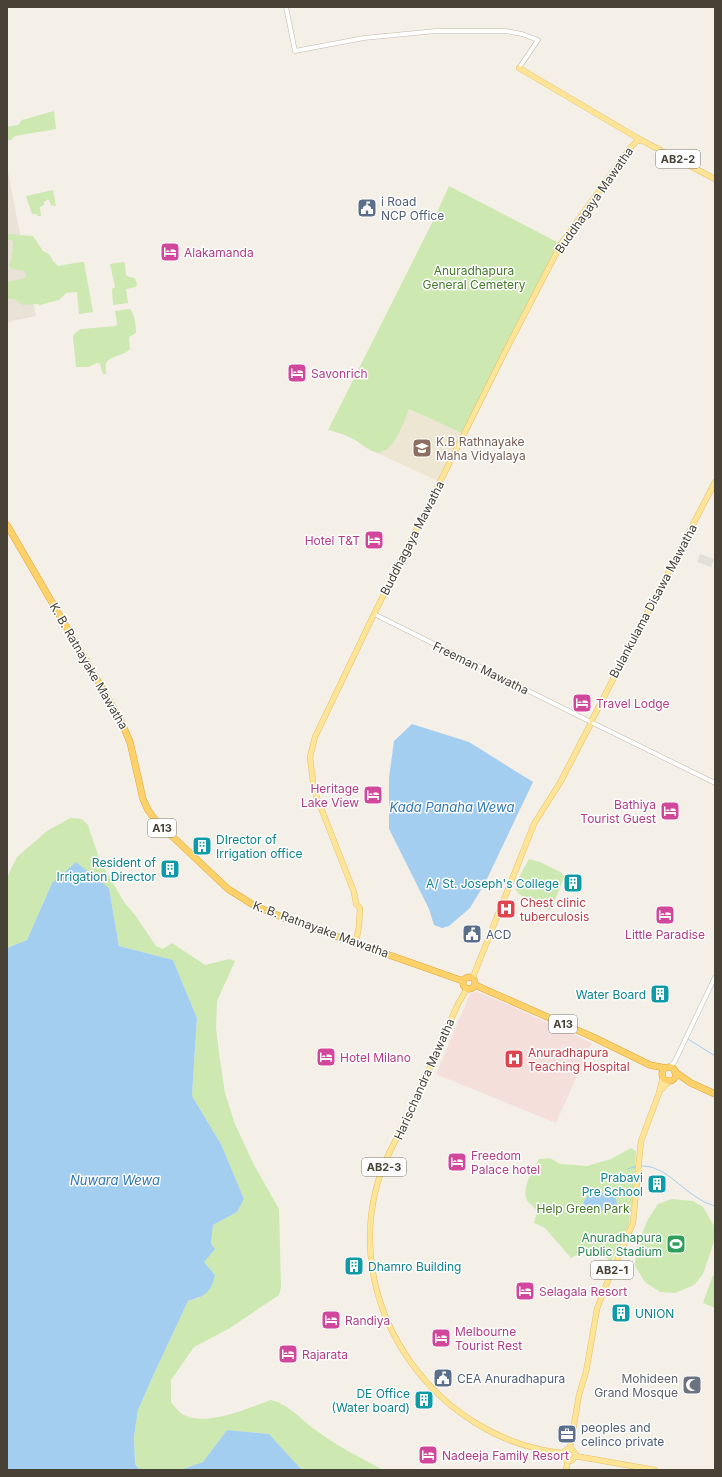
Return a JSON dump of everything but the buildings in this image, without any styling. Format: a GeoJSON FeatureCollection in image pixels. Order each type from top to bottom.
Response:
{"type":"FeatureCollection","features":[{"type":"Feature","properties":{"kind":"highway","name":"K. B. Ratnayake Mawatha"},"geometry":{"type":"LineString","coordinates":[[7,525],[126,732],[130,742],[143,798],[148,810],[156,821],[223,885],[237,896],[266,910],[463,981]]}},
{"type":"Feature","properties":{"kind":"highway"},"geometry":{"type":"LineString","coordinates":[[466,977],[473,977],[475,980],[475,985],[470,989],[464,987],[463,981],[466,977]]}},
{"type":"Feature","properties":{"kind":"highway","name":"A13"},"geometry":{"type":"LineString","coordinates":[[475,985],[595,1038],[650,1065],[663,1076]]}},
{"type":"Feature","properties":{"kind":"highway","name":"A13"},"geometry":{"type":"LineString","coordinates":[[650,1065],[671,1069],[691,1083],[715,1094]]}},
{"type":"Feature","properties":{"kind":"highway"},"geometry":{"type":"LineString","coordinates":[[671,1069],[675,1077],[671,1080],[666,1080],[663,1076],[663,1071],[671,1069]]}},
{"type":"Feature","properties":{"kind":"highway","name":"A13"},"geometry":{"type":"LineString","coordinates":[[671,1080],[691,1083]]}},
{"type":"Feature","properties":{"kind":"main road"},"geometry":{"type":"LineString","coordinates":[[519,68],[641,140]]}},
{"type":"Feature","properties":{"kind":"main road","name":"AB2-2"},"geometry":{"type":"LineString","coordinates":[[641,140],[715,178]]}},
{"type":"Feature","properties":{"kind":"main road","name":"Buddhagaya Mawatha"},"geometry":{"type":"LineString","coordinates":[[356,942],[360,908],[356,904],[354,892],[314,790],[310,757],[315,737],[374,614],[505,352],[561,244],[630,148],[637,141],[641,140]]}},
{"type":"Feature","properties":{"kind":"main road","name":"Bulankulama Disawa Mawatha"},"geometry":{"type":"LineString","coordinates":[[473,977],[534,824],[561,781],[715,482]]}},
{"type":"Feature","properties":{"kind":"main road","name":"Harischandra Mawatha"},"geometry":{"type":"LineString","coordinates":[[467,988],[458,1004],[426,1078],[380,1175],[374,1197],[370,1241],[375,1286],[384,1315],[407,1352],[412,1365],[428,1384],[453,1408],[467,1418],[499,1435],[521,1444],[562,1454]]}},
{"type":"Feature","properties":{"kind":"main road","name":"AB2-1"},"geometry":{"type":"LineString","coordinates":[[570,1448],[579,1395],[586,1372],[597,1309],[633,1223],[641,1142],[659,1093],[663,1076]]}},
{"type":"Feature","properties":{"kind":"main road","name":"AB2-1"},"geometry":{"type":"LineString","coordinates":[[659,1093],[664,1085],[671,1080]]}},
{"type":"Feature","properties":{"kind":"main road"},"geometry":{"type":"LineString","coordinates":[[570,1448],[574,1452],[575,1456],[573,1460],[568,1461],[563,1459],[562,1454],[565,1450],[570,1448]]}},
{"type":"Feature","properties":{"kind":"main road"},"geometry":{"type":"LineString","coordinates":[[575,1456],[655,1470]]}},
{"type":"Feature","properties":{"kind":"main road"},"geometry":{"type":"LineString","coordinates":[[566,1470],[568,1461]]}},
{"type":"Feature","properties":{"kind":"street"},"geometry":{"type":"LineString","coordinates":[[286,7],[295,51],[364,38],[436,31],[506,31],[522,34],[538,40],[519,68]]}},
{"type":"Feature","properties":{"kind":"street","name":"Freeman Mawatha"},"geometry":{"type":"LineString","coordinates":[[374,614],[715,783]]}},
{"type":"Feature","properties":{"kind":"street"},"geometry":{"type":"LineString","coordinates":[[671,1069],[715,977]]}},
{"type":"Feature","properties":{"kind":"shaded area"},"geometry":{"type":"Polygon","coordinates":[[[7,167],[36,316],[7,322],[7,167]]]}},
{"type":"Feature","properties":{"kind":"shaded area","name":"K.B Rathnayake Maha Vidyalaya"},"geometry":{"type":"Polygon","coordinates":[[[409,409],[464,434],[440,482],[375,452],[384,452],[400,431],[409,409]]]}},
{"type":"Feature","properties":{"kind":"shaded area"},"geometry":{"type":"Polygon","coordinates":[[[700,554],[714,559],[711,567],[697,562],[700,554]]]}},
{"type":"Feature","properties":{"kind":"shaded area","name":"Anuradhapura Teaching Hospital"},"geometry":{"type":"Polygon","coordinates":[[[478,992],[493,998],[592,1043],[556,1123],[436,1074],[470,994],[478,992]]]}},
{"type":"Feature","properties":{"kind":"green space"},"geometry":{"type":"Polygon","coordinates":[[[54,111],[56,129],[15,136],[11,140],[7,140],[7,127],[18,125],[22,120],[54,111]]]}},
{"type":"Feature","properties":{"kind":"green space","name":"Anuradhapura General Cemetery"},"geometry":{"type":"Polygon","coordinates":[[[449,186],[561,244],[464,434],[409,409],[401,429],[392,444],[381,452],[375,452],[340,433],[328,430],[433,221],[449,186]]]}},
{"type":"Feature","properties":{"kind":"green space"},"geometry":{"type":"Polygon","coordinates":[[[53,190],[56,206],[51,205],[49,200],[47,200],[44,202],[44,205],[40,207],[41,216],[32,214],[26,196],[53,190]]]}},
{"type":"Feature","properties":{"kind":"green space"},"geometry":{"type":"Polygon","coordinates":[[[7,235],[33,236],[43,251],[49,254],[58,266],[84,262],[93,312],[79,314],[77,292],[66,293],[59,300],[40,305],[23,305],[14,299],[7,299],[7,282],[26,278],[25,271],[11,269],[9,265],[13,241],[7,239],[7,235]]]}},
{"type":"Feature","properties":{"kind":"green space"},"geometry":{"type":"Polygon","coordinates":[[[125,263],[126,275],[135,278],[137,284],[136,287],[126,289],[128,303],[113,305],[112,289],[115,287],[110,264],[125,263]]]}},
{"type":"Feature","properties":{"kind":"green space"},"geometry":{"type":"Polygon","coordinates":[[[130,309],[134,317],[136,333],[129,337],[130,349],[107,361],[106,374],[103,374],[100,364],[97,363],[88,367],[76,367],[74,334],[81,329],[116,326],[115,311],[130,309]]]}},
{"type":"Feature","properties":{"kind":"green space"},"geometry":{"type":"Polygon","coordinates":[[[70,818],[82,819],[88,825],[100,861],[124,902],[135,915],[156,946],[163,949],[172,943],[205,965],[229,959],[235,961],[217,1001],[216,1028],[225,1093],[235,1124],[254,1165],[279,1209],[281,1287],[279,1295],[230,1328],[194,1347],[171,1380],[171,1402],[182,1414],[191,1418],[202,1419],[214,1418],[239,1412],[271,1400],[278,1402],[290,1409],[311,1427],[333,1442],[383,1470],[302,1470],[269,1434],[227,1430],[203,1462],[180,1470],[140,1470],[135,1464],[134,1437],[138,1410],[188,1301],[199,1298],[215,1275],[204,1262],[211,1244],[213,1225],[237,1212],[244,1199],[221,1144],[192,1096],[197,1018],[173,960],[119,946],[109,888],[52,883],[27,940],[7,948],[7,877],[17,857],[47,831],[70,818]]]}},
{"type":"Feature","properties":{"kind":"green space"},"geometry":{"type":"Polygon","coordinates":[[[529,859],[540,862],[562,873],[564,877],[552,908],[549,910],[519,894],[516,890],[517,881],[529,859]]]}},
{"type":"Feature","properties":{"kind":"green space","name":"Help Green Park"},"geometry":{"type":"Polygon","coordinates":[[[631,1148],[636,1151],[634,1186],[629,1224],[611,1262],[601,1254],[589,1249],[571,1258],[545,1228],[534,1223],[537,1211],[528,1202],[526,1197],[526,1186],[539,1159],[550,1158],[560,1164],[587,1166],[611,1159],[631,1148]]]}},
{"type":"Feature","properties":{"kind":"green space","name":"Anuradhapura Public Stadium"},"geometry":{"type":"Polygon","coordinates":[[[672,1199],[693,1201],[703,1207],[714,1226],[715,1239],[703,1274],[694,1285],[675,1293],[660,1292],[645,1282],[635,1266],[636,1249],[648,1219],[658,1204],[672,1199]]]}},
{"type":"Feature","properties":{"kind":"green space"},"geometry":{"type":"Polygon","coordinates":[[[713,1275],[715,1276],[715,1308],[703,1303],[713,1275]]]}},
{"type":"Feature","properties":{"kind":"water","name":"Kada Panaha Wewa"},"geometry":{"type":"Polygon","coordinates":[[[412,724],[469,742],[533,782],[485,883],[470,908],[449,926],[442,928],[434,925],[429,909],[389,829],[389,778],[394,741],[412,724]]]}},
{"type":"Feature","properties":{"kind":"water","name":"Nuwara Wewa"},"geometry":{"type":"Polygon","coordinates":[[[76,862],[109,888],[119,946],[173,960],[197,1018],[192,1096],[221,1144],[244,1199],[237,1212],[213,1225],[211,1244],[215,1249],[204,1262],[215,1275],[211,1286],[203,1295],[188,1301],[138,1410],[134,1437],[135,1464],[140,1470],[7,1470],[7,948],[27,940],[52,883],[76,862]]]}},
{"type":"Feature","properties":{"kind":"water"},"geometry":{"type":"Polygon","coordinates":[[[590,1192],[615,1193],[617,1205],[613,1212],[584,1207],[584,1201],[590,1192]]]}},
{"type":"Feature","properties":{"kind":"water"},"geometry":{"type":"Polygon","coordinates":[[[227,1430],[269,1434],[302,1470],[180,1470],[203,1462],[227,1430]]]}},
{"type":"Feature","properties":{"kind":"waterway"},"geometry":{"type":"LineString","coordinates":[[688,1039],[715,1056]]}},
{"type":"Feature","properties":{"kind":"waterway"},"geometry":{"type":"LineString","coordinates":[[628,1169],[637,1166]]}},
{"type":"Feature","properties":{"kind":"waterway"},"geometry":{"type":"LineString","coordinates":[[642,1166],[650,1167],[665,1173],[691,1194],[706,1203],[715,1206]]}},
{"type":"Feature","properties":{"kind":"place","name":"i Road NCP Office"},"geometry":{"type":"Point","coordinates":[367,208]}},
{"type":"Feature","properties":{"kind":"place","name":"Alakamanda"},"geometry":{"type":"Point","coordinates":[170,252]}},
{"type":"Feature","properties":{"kind":"place","name":"Savonrich"},"geometry":{"type":"Point","coordinates":[297,373]}},
{"type":"Feature","properties":{"kind":"place","name":"K.B Rathnayake Maha Vidyalaya"},"geometry":{"type":"Point","coordinates":[422,448]}},
{"type":"Feature","properties":{"kind":"place","name":"Hotel T&T"},"geometry":{"type":"Point","coordinates":[374,540]}},
{"type":"Feature","properties":{"kind":"place","name":"Travel Lodge"},"geometry":{"type":"Point","coordinates":[582,703]}},
{"type":"Feature","properties":{"kind":"place","name":"Heritage Lake View"},"geometry":{"type":"Point","coordinates":[373,795]}},
{"type":"Feature","properties":{"kind":"place","name":"Bathiya Tourist Guest"},"geometry":{"type":"Point","coordinates":[670,811]}},
{"type":"Feature","properties":{"kind":"place","name":"DIrector of Irrigation office"},"geometry":{"type":"Point","coordinates":[202,846]}},
{"type":"Feature","properties":{"kind":"place","name":"Resident of Irrigation Director"},"geometry":{"type":"Point","coordinates":[170,869]}},
{"type":"Feature","properties":{"kind":"place","name":"A/ St. Joseph's College"},"geometry":{"type":"Point","coordinates":[573,883]}},
{"type":"Feature","properties":{"kind":"place","name":"Chest clinic tuberculosis"},"geometry":{"type":"Point","coordinates":[506,909]}},
{"type":"Feature","properties":{"kind":"place","name":"Little Paradise"},"geometry":{"type":"Point","coordinates":[665,915]}},
{"type":"Feature","properties":{"kind":"place","name":"ACD"},"geometry":{"type":"Point","coordinates":[472,934]}},
{"type":"Feature","properties":{"kind":"place","name":"Water Board"},"geometry":{"type":"Point","coordinates":[660,994]}},
{"type":"Feature","properties":{"kind":"place","name":"Hotel Milano"},"geometry":{"type":"Point","coordinates":[326,1057]}},
{"type":"Feature","properties":{"kind":"place","name":"Anuradhapura Teaching Hospital"},"geometry":{"type":"Point","coordinates":[514,1059]}},
{"type":"Feature","properties":{"kind":"place","name":"Freedom Palace hotel"},"geometry":{"type":"Point","coordinates":[457,1162]}},
{"type":"Feature","properties":{"kind":"place","name":"Prabavi Pre School"},"geometry":{"type":"Point","coordinates":[657,1184]}},
{"type":"Feature","properties":{"kind":"place","name":"Anuradhapura Public Stadium"},"geometry":{"type":"Point","coordinates":[676,1244]}},
{"type":"Feature","properties":{"kind":"place","name":"Dhamro Building"},"geometry":{"type":"Point","coordinates":[354,1266]}},
{"type":"Feature","properties":{"kind":"place","name":"Selagala Resort"},"geometry":{"type":"Point","coordinates":[525,1291]}},
{"type":"Feature","properties":{"kind":"place","name":"UNION"},"geometry":{"type":"Point","coordinates":[621,1313]}},
{"type":"Feature","properties":{"kind":"place","name":"Randiya"},"geometry":{"type":"Point","coordinates":[331,1320]}},
{"type":"Feature","properties":{"kind":"place","name":"Melbourne Tourist Rest"},"geometry":{"type":"Point","coordinates":[441,1338]}},
{"type":"Feature","properties":{"kind":"place","name":"Rajarata"},"geometry":{"type":"Point","coordinates":[288,1354]}},
{"type":"Feature","properties":{"kind":"place","name":"CEA Anuradhapura"},"geometry":{"type":"Point","coordinates":[443,1378]}},
{"type":"Feature","properties":{"kind":"place","name":"Mohideen Grand Mosque"},"geometry":{"type":"Point","coordinates":[692,1385]}},
{"type":"Feature","properties":{"kind":"place","name":"DE Office (Water board)"},"geometry":{"type":"Point","coordinates":[424,1400]}},
{"type":"Feature","properties":{"kind":"place","name":"peoples and celinco private"},"geometry":{"type":"Point","coordinates":[567,1434]}},
{"type":"Feature","properties":{"kind":"place","name":"Nadeeja Family Resort"},"geometry":{"type":"Point","coordinates":[428,1455]}}]}
